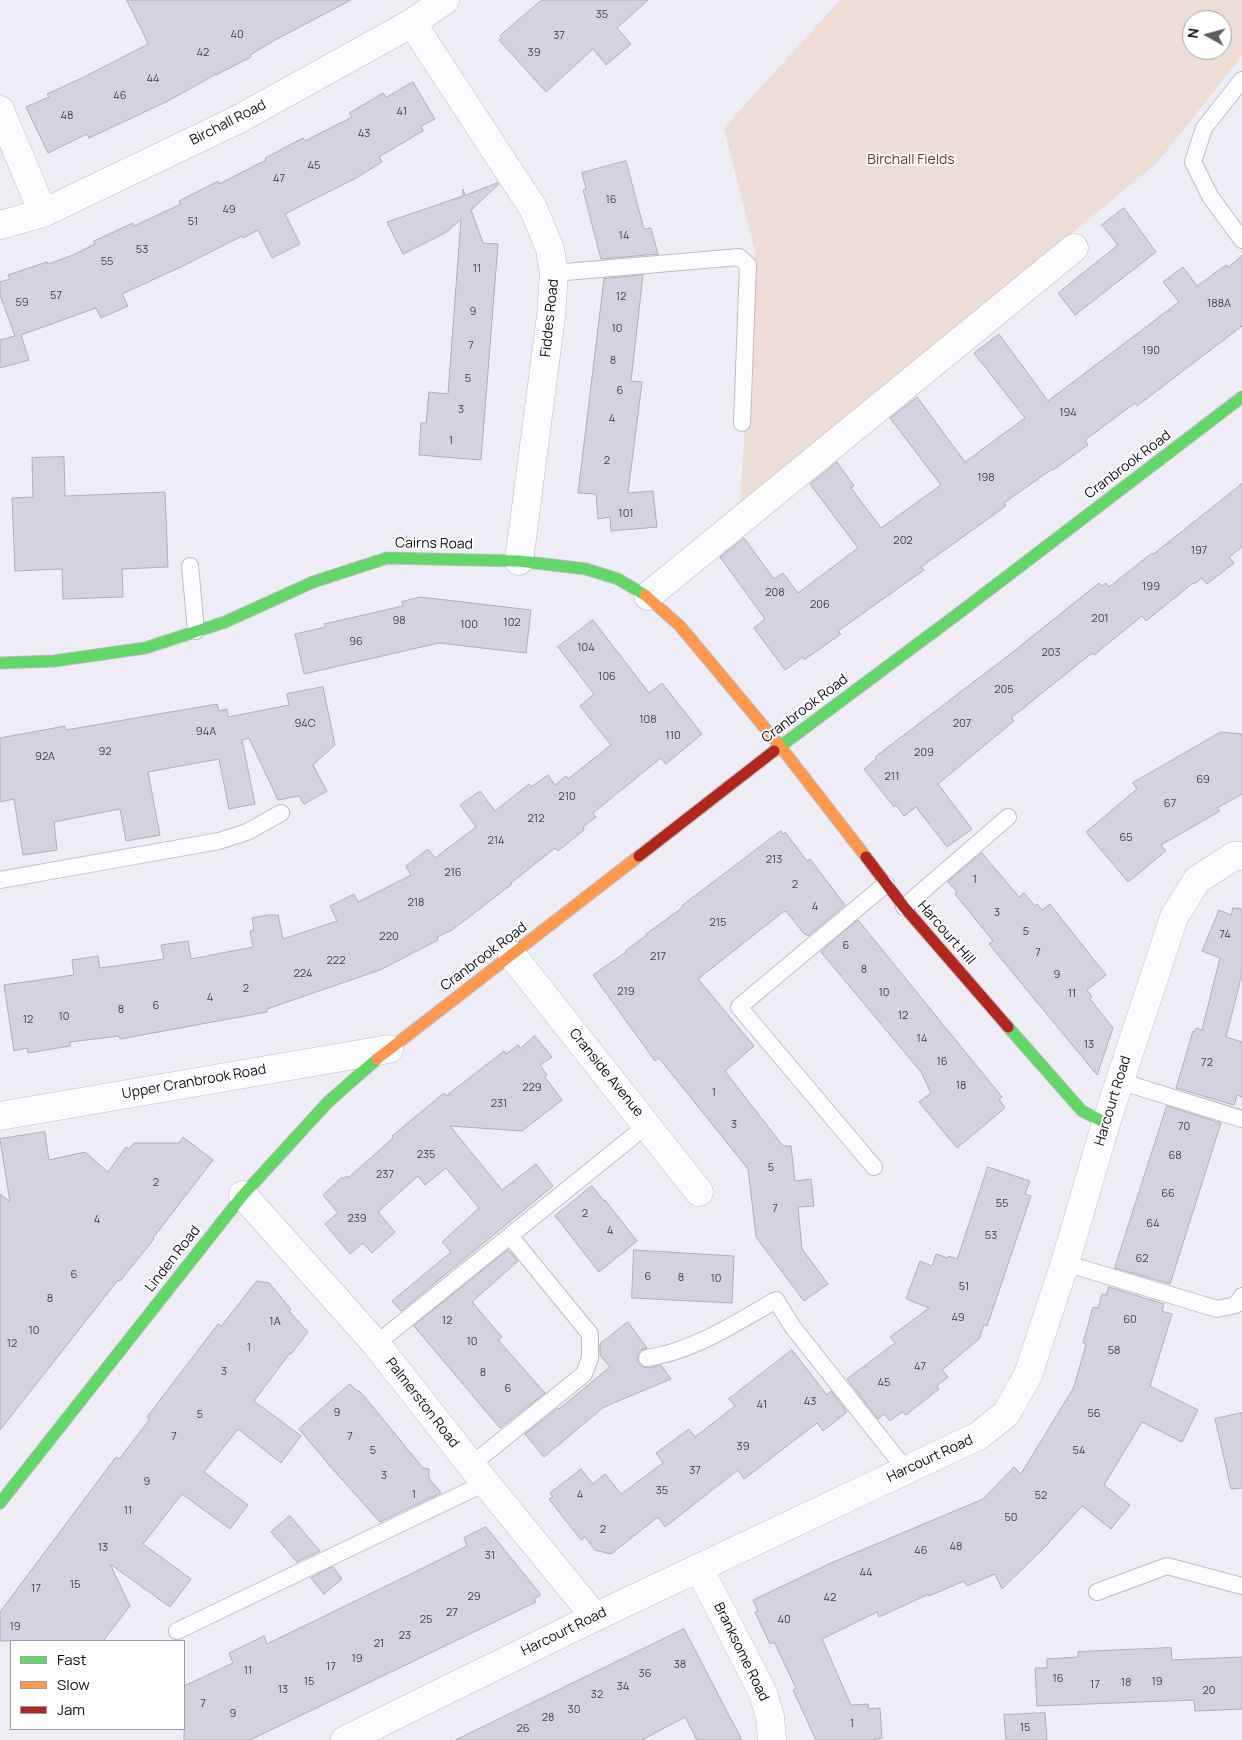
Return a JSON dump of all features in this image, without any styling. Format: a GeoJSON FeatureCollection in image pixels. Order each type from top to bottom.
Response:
{"type":"FeatureCollection","features":[{"type":"Feature","properties":{"kind":"main road","name":"Cranbrook Road"},"geometry":{"type":"LineString","coordinates":[[388,1049],[780,746],[959,613],[1242,397]]}},
{"type":"Feature","properties":{"kind":"main road","name":"Cairns Road"},"geometry":{"type":"LineString","coordinates":[[0,662],[54,661],[144,648],[225,622],[313,582],[387,558],[519,561],[586,569],[618,579],[648,596],[680,626],[780,746]]}},
{"type":"Feature","properties":{"kind":"main road","name":"Harcourt Hill"},"geometry":{"type":"LineString","coordinates":[[780,746],[904,907],[1082,1111],[1106,1123]]}},
{"type":"Feature","properties":{"kind":"main road","name":"Linden Road"},"geometry":{"type":"LineString","coordinates":[[0,1503],[243,1195],[328,1102],[388,1049]]}},
{"type":"Feature","properties":{"kind":"street","name":"Birchall Road"},"geometry":{"type":"LineString","coordinates":[[0,225],[43,213],[237,120],[412,23],[445,0]]}},
{"type":"Feature","properties":{"kind":"street","name":"Fiddes Road"},"geometry":{"type":"LineString","coordinates":[[412,23],[533,208],[550,249],[554,274],[552,316],[519,561]]}},
{"type":"Feature","properties":{"kind":"street"},"geometry":{"type":"LineString","coordinates":[[0,110],[43,213]]}},
{"type":"Feature","properties":{"kind":"street"},"geometry":{"type":"LineString","coordinates":[[648,596],[1074,248]]}},
{"type":"Feature","properties":{"kind":"street","name":"Harcourt Road"},"geometry":{"type":"LineString","coordinates":[[345,1740],[595,1617],[978,1436],[1006,1414],[1028,1375],[1065,1263],[1106,1123],[1174,917],[1197,880],[1234,856],[1242,856]]}},
{"type":"Feature","properties":{"kind":"street","name":"Cranside Avenue"},"geometry":{"type":"LineString","coordinates":[[512,955],[699,1192]]}},
{"type":"Feature","properties":{"kind":"street","name":"Upper Cranbrook Road"},"geometry":{"type":"LineString","coordinates":[[0,1116],[388,1049]]}},
{"type":"Feature","properties":{"kind":"street","name":"Palmerston Road"},"geometry":{"type":"LineString","coordinates":[[243,1195],[376,1344],[478,1474],[595,1617]]}},
{"type":"Feature","properties":{"kind":"street","name":"Branksome Road"},"geometry":{"type":"LineString","coordinates":[[699,1568],[763,1693],[770,1717],[772,1740]]}},
{"type":"Feature","properties":{"kind":"lane"},"geometry":{"type":"LineString","coordinates":[[1242,80],[1204,128],[1193,162],[1210,196],[1242,240]]}},
{"type":"Feature","properties":{"kind":"lane"},"geometry":{"type":"LineString","coordinates":[[554,274],[739,257],[748,265],[742,423]]}},
{"type":"Feature","properties":{"kind":"lane"},"geometry":{"type":"LineString","coordinates":[[190,566],[196,631]]}},
{"type":"Feature","properties":{"kind":"lane"},"geometry":{"type":"LineString","coordinates":[[0,880],[219,841],[247,832],[281,813]]}},
{"type":"Feature","properties":{"kind":"lane"},"geometry":{"type":"LineString","coordinates":[[904,907],[1008,817]]}},
{"type":"Feature","properties":{"kind":"lane"},"geometry":{"type":"LineString","coordinates":[[874,1167],[739,1007],[886,884]]}},
{"type":"Feature","properties":{"kind":"lane"},"geometry":{"type":"LineString","coordinates":[[1120,1081],[1242,1119]]}},
{"type":"Feature","properties":{"kind":"lane"},"geometry":{"type":"LineString","coordinates":[[376,1344],[647,1124]]}},
{"type":"Feature","properties":{"kind":"lane"},"geometry":{"type":"LineString","coordinates":[[177,1631],[478,1474],[584,1374],[590,1358],[590,1334],[510,1236]]}},
{"type":"Feature","properties":{"kind":"lane"},"geometry":{"type":"LineString","coordinates":[[1065,1263],[1217,1309],[1236,1305],[1242,1296]]}},
{"type":"Feature","properties":{"kind":"lane"},"geometry":{"type":"LineString","coordinates":[[648,1358],[667,1355],[714,1335],[776,1300],[792,1326],[906,1470]]}},
{"type":"Feature","properties":{"kind":"lane"},"geometry":{"type":"LineString","coordinates":[[1097,1592],[1167,1566],[1242,1586]]}},
{"type":"Feature","properties":{"kind":"green space","name":"Birchall Fields"},"geometry":{"type":"Polygon","coordinates":[[[840,0],[1242,0],[1242,56],[1157,163],[740,507],[755,251],[724,128],[840,0]]]}},
{"type":"Feature","properties":{"kind":"building"},"geometry":{"type":"Polygon","coordinates":[[[127,0],[351,0],[275,40],[250,55],[251,57],[168,101],[89,138],[87,134],[48,153],[26,107],[49,97],[47,94],[148,44],[127,0]]]}},
{"type":"Feature","properties":{"kind":"building"},"geometry":{"type":"Polygon","coordinates":[[[542,0],[648,0],[617,28],[631,44],[606,65],[593,49],[546,92],[499,40],[502,38],[500,36],[542,0]]]}},
{"type":"Feature","properties":{"kind":"building"},"geometry":{"type":"Polygon","coordinates":[[[413,82],[435,119],[421,126],[423,131],[379,157],[382,162],[356,178],[285,214],[300,244],[272,258],[258,230],[243,238],[242,236],[122,294],[128,306],[101,318],[96,308],[21,335],[29,360],[0,368],[0,340],[15,336],[0,295],[0,282],[10,279],[8,275],[73,255],[95,244],[94,241],[133,223],[134,226],[181,204],[179,201],[218,181],[219,184],[266,160],[265,158],[303,138],[305,141],[352,117],[349,113],[383,93],[386,97],[413,82]]]}},
{"type":"Feature","properties":{"kind":"building"},"geometry":{"type":"Polygon","coordinates":[[[626,161],[644,229],[651,228],[658,254],[601,259],[583,190],[586,189],[582,173],[626,161]]]}},
{"type":"Feature","properties":{"kind":"building"},"geometry":{"type":"Polygon","coordinates":[[[498,183],[471,210],[483,243],[498,244],[481,460],[419,455],[421,423],[426,423],[429,392],[448,394],[461,219],[447,232],[403,254],[387,222],[463,196],[463,189],[465,195],[498,183]]]}},
{"type":"Feature","properties":{"kind":"building"},"geometry":{"type":"Polygon","coordinates":[[[1124,208],[1156,252],[1075,315],[1058,293],[1118,245],[1102,225],[1124,208]]]}},
{"type":"Feature","properties":{"kind":"building"},"geometry":{"type":"Polygon","coordinates":[[[1242,256],[1242,326],[1137,406],[1135,403],[1085,440],[1088,445],[1004,503],[1006,506],[921,567],[924,570],[838,631],[841,634],[804,660],[803,657],[785,670],[754,628],[765,619],[720,557],[744,538],[774,579],[783,573],[798,593],[858,548],[810,484],[837,462],[854,486],[851,488],[881,528],[941,485],[890,418],[917,397],[965,462],[1025,418],[974,353],[999,334],[1048,401],[1179,302],[1163,282],[1183,267],[1197,286],[1242,256]]]}},
{"type":"Feature","properties":{"kind":"building"},"geometry":{"type":"Polygon","coordinates":[[[643,275],[631,381],[642,382],[628,493],[653,491],[657,527],[611,531],[610,517],[598,519],[596,494],[578,493],[604,279],[643,275]]]}},
{"type":"Feature","properties":{"kind":"building"},"geometry":{"type":"Polygon","coordinates":[[[64,457],[65,496],[165,492],[168,567],[122,569],[123,597],[63,599],[62,569],[15,571],[12,498],[33,497],[32,458],[64,457]]]}},
{"type":"Feature","properties":{"kind":"building"},"geometry":{"type":"Polygon","coordinates":[[[1242,484],[1242,547],[1229,557],[1234,563],[1207,584],[1202,578],[1193,583],[1146,621],[1142,616],[1094,655],[1092,653],[1011,718],[1014,721],[938,784],[972,829],[947,847],[916,807],[904,816],[896,805],[894,807],[864,769],[876,759],[875,757],[1009,655],[1099,583],[1102,586],[1106,583],[1109,587],[1242,484]]]}},
{"type":"Feature","properties":{"kind":"building"},"geometry":{"type":"Polygon","coordinates":[[[421,597],[531,610],[526,653],[439,643],[304,674],[295,634],[326,627],[324,624],[403,606],[402,602],[421,597]]]}},
{"type":"Feature","properties":{"kind":"building"},"geometry":{"type":"Polygon","coordinates":[[[593,620],[649,693],[662,683],[702,734],[666,764],[661,758],[593,813],[596,817],[583,827],[584,830],[558,851],[555,848],[452,930],[437,937],[438,940],[380,970],[267,1009],[267,1012],[120,1039],[119,1036],[70,1042],[70,1046],[28,1053],[27,1048],[14,1051],[4,985],[74,975],[72,960],[98,956],[100,968],[164,959],[161,945],[188,941],[191,959],[253,947],[250,931],[254,930],[252,918],[267,915],[278,915],[283,939],[337,921],[330,906],[354,894],[358,902],[411,875],[406,866],[428,849],[435,858],[476,827],[460,805],[480,791],[495,811],[529,784],[531,787],[548,775],[555,785],[566,776],[568,779],[611,745],[580,706],[594,694],[558,647],[593,620]]]}},
{"type":"Feature","properties":{"kind":"building"},"geometry":{"type":"Polygon","coordinates":[[[323,687],[335,745],[313,765],[327,791],[304,804],[299,796],[278,800],[249,738],[242,740],[255,804],[229,809],[219,759],[148,772],[160,835],[126,841],[120,809],[54,822],[57,850],[23,855],[14,799],[0,802],[0,738],[65,726],[66,730],[217,704],[219,711],[227,709],[228,717],[289,705],[287,694],[323,687]]]}},
{"type":"Feature","properties":{"kind":"building"},"geometry":{"type":"Polygon","coordinates":[[[1221,732],[1242,734],[1242,794],[1217,808],[1220,811],[1161,845],[1166,851],[1128,882],[1086,832],[1137,789],[1133,783],[1221,732]]]}},
{"type":"Feature","properties":{"kind":"building"},"geometry":{"type":"Polygon","coordinates":[[[781,831],[783,834],[785,832],[807,861],[810,859],[845,905],[808,936],[805,935],[786,911],[783,912],[698,979],[754,1046],[725,1071],[783,1146],[791,1146],[795,1181],[811,1179],[814,1206],[798,1207],[802,1249],[828,1284],[804,1301],[756,1237],[748,1169],[659,1058],[655,1061],[593,975],[626,952],[646,934],[781,831]]]}},
{"type":"Feature","properties":{"kind":"building"},"geometry":{"type":"Polygon","coordinates":[[[982,853],[1019,897],[1024,893],[1035,906],[1037,904],[1042,910],[1050,904],[1106,975],[1087,990],[1092,997],[1090,999],[1113,1028],[1097,1075],[989,944],[993,941],[955,894],[957,892],[948,882],[982,853]]]}},
{"type":"Feature","properties":{"kind":"building"},"geometry":{"type":"Polygon","coordinates":[[[1233,908],[1242,909],[1242,974],[1226,1037],[1242,1042],[1242,1097],[1237,1095],[1234,1105],[1176,1088],[1193,1031],[1195,1032],[1196,1028],[1202,1030],[1220,958],[1202,951],[1219,910],[1231,915],[1233,908]]]}},
{"type":"Feature","properties":{"kind":"building"},"geometry":{"type":"Polygon","coordinates":[[[858,920],[1002,1097],[999,1099],[1005,1108],[957,1148],[919,1102],[931,1093],[921,1072],[821,952],[858,920]]]}},
{"type":"Feature","properties":{"kind":"building"},"geometry":{"type":"Polygon","coordinates":[[[535,1036],[552,1057],[540,1065],[547,1075],[545,1077],[562,1100],[522,1131],[450,1126],[502,1190],[536,1164],[553,1186],[401,1311],[392,1301],[451,1252],[442,1242],[479,1208],[446,1168],[425,1185],[418,1176],[378,1212],[395,1232],[372,1253],[363,1243],[350,1254],[325,1224],[338,1213],[323,1195],[342,1177],[343,1179],[347,1176],[348,1178],[393,1138],[392,1136],[444,1093],[446,1096],[504,1051],[506,1054],[518,1045],[520,1048],[535,1036]]]}},
{"type":"Feature","properties":{"kind":"building"},"geometry":{"type":"Polygon","coordinates":[[[1167,1106],[1221,1123],[1170,1284],[1115,1268],[1167,1106]]]}},
{"type":"Feature","properties":{"kind":"building"},"geometry":{"type":"Polygon","coordinates":[[[45,1132],[49,1160],[85,1152],[108,1172],[126,1147],[129,1149],[134,1143],[179,1143],[183,1137],[213,1160],[154,1239],[120,1281],[118,1280],[0,1430],[0,1194],[10,1202],[0,1139],[45,1132]]]}},
{"type":"Feature","properties":{"kind":"building"},"geometry":{"type":"Polygon","coordinates":[[[988,1167],[1030,1181],[1025,1194],[1031,1196],[987,1326],[984,1325],[979,1339],[942,1370],[948,1377],[937,1386],[939,1389],[906,1415],[902,1412],[890,1421],[884,1414],[878,1419],[847,1379],[895,1343],[890,1337],[929,1308],[906,1299],[920,1261],[932,1266],[936,1254],[957,1259],[988,1167]]]}},
{"type":"Feature","properties":{"kind":"building"},"geometry":{"type":"Polygon","coordinates":[[[592,1186],[637,1241],[599,1272],[555,1216],[592,1186]]]}},
{"type":"Feature","properties":{"kind":"building"},"geometry":{"type":"Polygon","coordinates":[[[508,1250],[518,1261],[472,1302],[502,1337],[498,1340],[545,1393],[500,1428],[414,1326],[508,1250]]]}},
{"type":"Feature","properties":{"kind":"building"},"geometry":{"type":"Polygon","coordinates":[[[634,1250],[734,1256],[732,1303],[632,1298],[634,1250]]]}},
{"type":"Feature","properties":{"kind":"building"},"geometry":{"type":"Polygon","coordinates":[[[257,1281],[269,1283],[291,1309],[289,1311],[308,1332],[254,1401],[301,1436],[281,1463],[238,1429],[204,1472],[248,1505],[230,1529],[182,1494],[143,1544],[191,1579],[170,1607],[110,1564],[130,1606],[104,1640],[0,1641],[0,1612],[116,1457],[119,1459],[150,1419],[147,1417],[218,1324],[221,1326],[257,1281]]]}},
{"type":"Feature","properties":{"kind":"building"},"geometry":{"type":"Polygon","coordinates":[[[1109,1287],[1164,1304],[1162,1311],[1172,1314],[1150,1386],[1198,1410],[1182,1442],[1142,1422],[1104,1485],[1130,1505],[1111,1529],[1082,1506],[1046,1546],[1002,1589],[995,1574],[967,1586],[964,1581],[929,1596],[929,1594],[879,1617],[877,1612],[822,1639],[851,1705],[868,1704],[869,1709],[880,1708],[882,1738],[872,1740],[816,1740],[793,1690],[796,1688],[774,1642],[770,1644],[755,1612],[758,1611],[753,1600],[831,1563],[983,1499],[1014,1467],[1021,1474],[1074,1387],[1086,1344],[1083,1343],[1093,1307],[1098,1308],[1102,1294],[1106,1295],[1109,1287]]]}},
{"type":"Feature","properties":{"kind":"building"},"geometry":{"type":"Polygon","coordinates":[[[628,1322],[647,1348],[641,1350],[638,1354],[637,1360],[639,1364],[649,1368],[661,1365],[671,1379],[604,1407],[544,1457],[525,1434],[610,1367],[600,1355],[600,1344],[628,1322]]]}},
{"type":"Feature","properties":{"kind":"building"},"geometry":{"type":"Polygon","coordinates":[[[792,1350],[827,1395],[831,1391],[847,1412],[823,1431],[817,1423],[744,1479],[738,1470],[665,1527],[658,1517],[611,1554],[595,1550],[585,1537],[581,1540],[549,1499],[553,1497],[550,1493],[581,1469],[593,1484],[605,1474],[621,1494],[663,1463],[656,1453],[689,1429],[695,1437],[735,1406],[729,1399],[792,1350]]]}},
{"type":"Feature","properties":{"kind":"building"},"geometry":{"type":"Polygon","coordinates":[[[350,1384],[364,1396],[423,1468],[429,1469],[429,1478],[441,1493],[380,1522],[329,1465],[299,1429],[350,1384]]]}},
{"type":"Feature","properties":{"kind":"building"},"geometry":{"type":"Polygon","coordinates":[[[1242,1413],[1242,1488],[1231,1489],[1215,1419],[1242,1413]]]}},
{"type":"Feature","properties":{"kind":"building"},"geometry":{"type":"Polygon","coordinates":[[[290,1516],[320,1551],[297,1562],[271,1532],[290,1516]]]}},
{"type":"Feature","properties":{"kind":"building"},"geometry":{"type":"Polygon","coordinates":[[[486,1527],[541,1595],[534,1599],[536,1602],[250,1740],[184,1740],[185,1686],[233,1663],[229,1653],[264,1636],[267,1644],[425,1567],[467,1546],[464,1538],[486,1527]]]}},
{"type":"Feature","properties":{"kind":"building"},"geometry":{"type":"Polygon","coordinates":[[[333,1567],[342,1579],[324,1594],[311,1578],[333,1567]]]}},
{"type":"Feature","properties":{"kind":"building"},"geometry":{"type":"Polygon","coordinates":[[[684,1629],[742,1740],[697,1740],[685,1717],[642,1740],[456,1740],[684,1629]]]}},
{"type":"Feature","properties":{"kind":"building"},"geometry":{"type":"Polygon","coordinates":[[[1171,1648],[1172,1660],[1242,1657],[1242,1709],[1195,1711],[1194,1700],[1037,1706],[1035,1668],[1047,1668],[1047,1659],[1078,1657],[1078,1652],[1171,1648]]]}},
{"type":"Feature","properties":{"kind":"building"},"geometry":{"type":"Polygon","coordinates":[[[1045,1713],[1047,1740],[1006,1740],[1004,1715],[1045,1713]]]}},
{"type":"Feature","properties":{"kind":"traffic: fast"},"geometry":{"type":"LineString","coordinates":[[774,751],[959,613],[1242,397]]}},
{"type":"Feature","properties":{"kind":"traffic: fast"},"geometry":{"type":"LineString","coordinates":[[0,663],[54,661],[145,648],[225,622],[313,582],[387,558],[519,561],[586,569],[618,579],[645,595]]}},
{"type":"Feature","properties":{"kind":"traffic: fast"},"geometry":{"type":"LineString","coordinates":[[1008,1027],[1082,1111],[1106,1123]]}},
{"type":"Feature","properties":{"kind":"traffic: fast"},"geometry":{"type":"LineString","coordinates":[[0,1503],[243,1195],[328,1102],[377,1059]]}},
{"type":"Feature","properties":{"kind":"traffic: slow"},"geometry":{"type":"LineString","coordinates":[[645,595],[680,626],[780,746],[866,857]]}},
{"type":"Feature","properties":{"kind":"traffic: slow"},"geometry":{"type":"LineString","coordinates":[[377,1059],[639,856]]}},
{"type":"Feature","properties":{"kind":"traffic: jam"},"geometry":{"type":"LineString","coordinates":[[639,856],[774,751]]}},
{"type":"Feature","properties":{"kind":"traffic: jam"},"geometry":{"type":"LineString","coordinates":[[866,857],[904,907],[1008,1027]]}}]}
